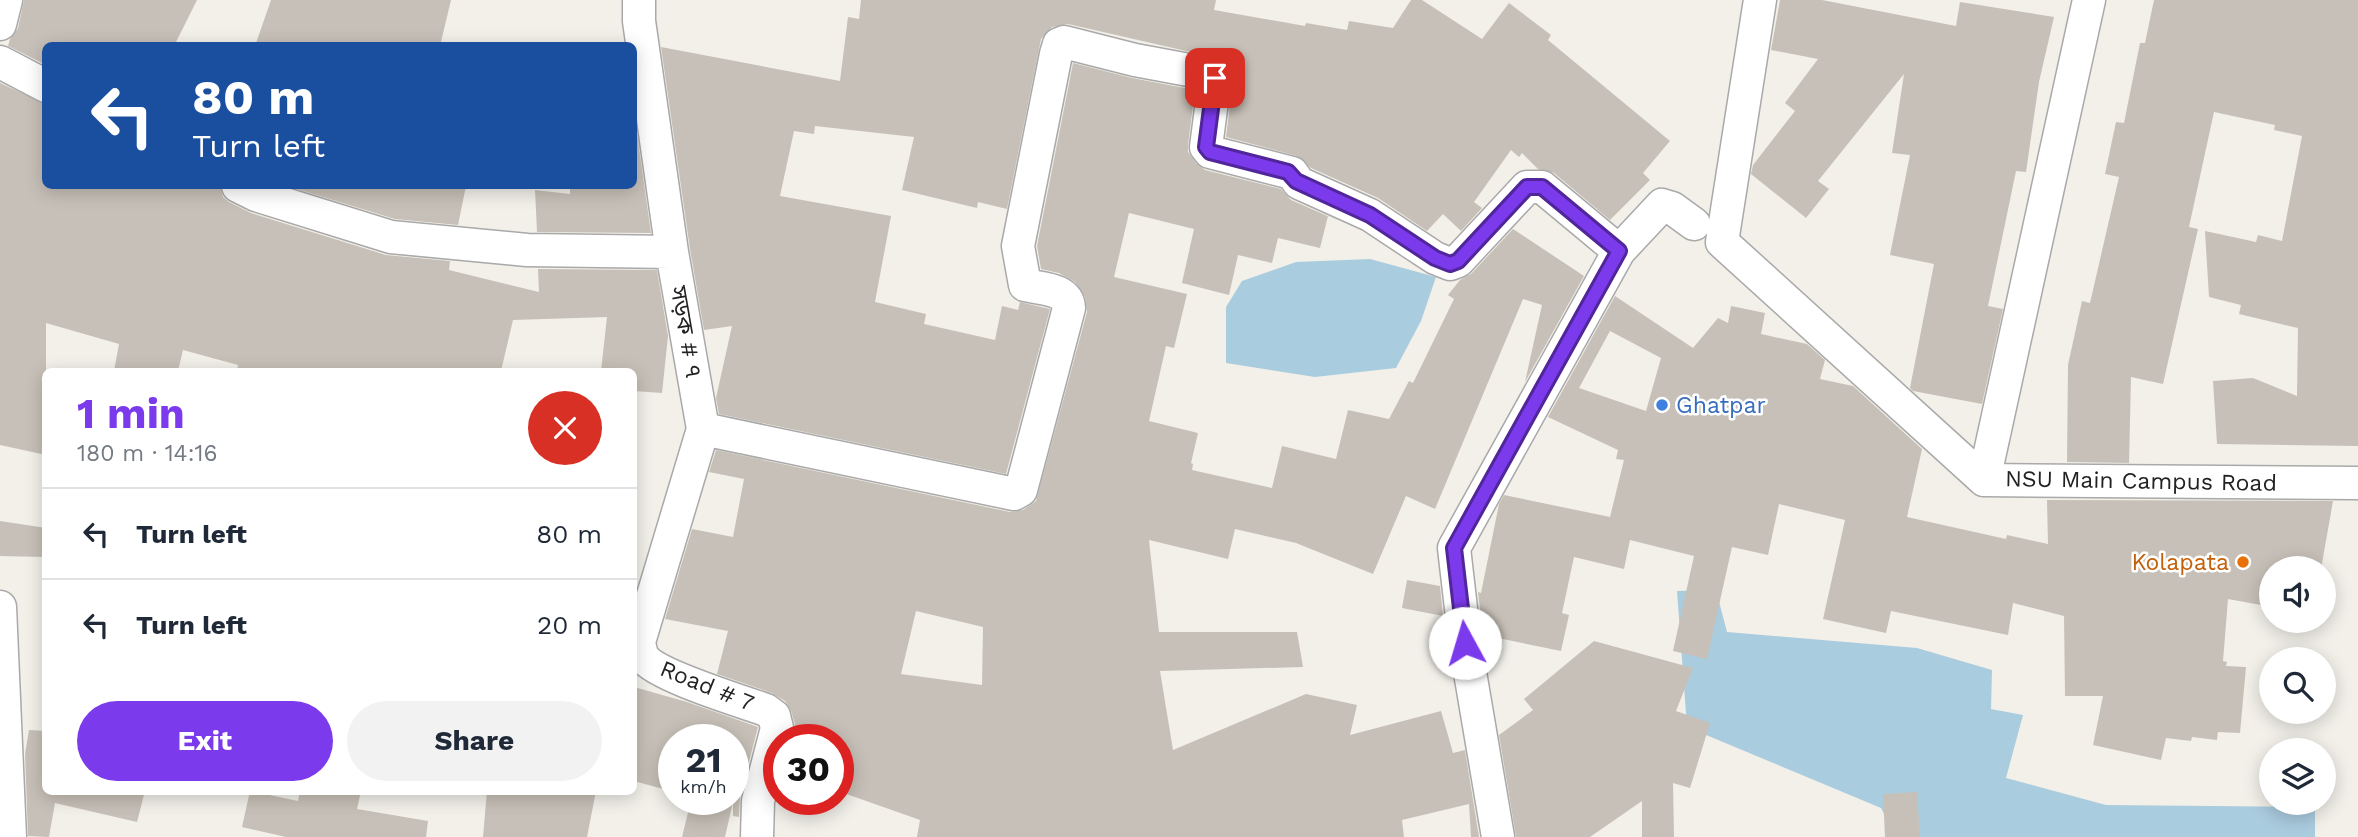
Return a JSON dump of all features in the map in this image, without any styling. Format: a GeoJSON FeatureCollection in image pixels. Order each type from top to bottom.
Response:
{"type":"FeatureCollection","features":[{"type":"Feature","properties":{"kind":"street"},"geometry":{"type":"LineString","coordinates":[[0,24],[6,0]]}},
{"type":"Feature","properties":{"kind":"street","name":"সড়ক # ৭"},"geometry":{"type":"LineString","coordinates":[[639,0],[639,21],[672,252],[702,429],[639,642],[643,657]]}},
{"type":"Feature","properties":{"kind":"street","name":"NSU Main Campus Road"},"geometry":{"type":"LineString","coordinates":[[1760,0],[1722,242],[1984,480],[2358,483]]}},
{"type":"Feature","properties":{"kind":"street"},"geometry":{"type":"LineString","coordinates":[[1984,480],[2090,0]]}},
{"type":"Feature","properties":{"kind":"street"},"geometry":{"type":"LineString","coordinates":[[702,429],[1014,494],[1021,490],[1069,308],[1069,301],[1063,294],[1025,285],[1018,246],[1056,54],[1059,44],[1064,42],[1136,60],[1210,74],[1215,78],[1206,147],[1210,152],[1288,172],[1296,181],[1370,215],[1435,258],[1450,264],[1458,261],[1527,187],[1542,187],[1619,251]]}},
{"type":"Feature","properties":{"kind":"street"},"geometry":{"type":"LineString","coordinates":[[0,62],[42,84]]}},
{"type":"Feature","properties":{"kind":"street"},"geometry":{"type":"LineString","coordinates":[[244,189],[391,237],[527,250],[672,252]]}},
{"type":"Feature","properties":{"kind":"street"},"geometry":{"type":"LineString","coordinates":[[1497,837],[1465,643],[1454,548],[1619,251],[1662,205],[1672,208],[1694,225]]}},
{"type":"Feature","properties":{"kind":"street"},"geometry":{"type":"LineString","coordinates":[[0,607],[10,837]]}},
{"type":"Feature","properties":{"kind":"street","name":"Road # 7"},"geometry":{"type":"LineString","coordinates":[[643,657],[654,666],[704,688],[766,710],[774,716],[777,727],[758,801],[757,837]]}},
{"type":"Feature","properties":{"kind":"water"},"geometry":{"type":"Polygon","coordinates":[[[1370,259],[1436,277],[1421,321],[1396,368],[1315,377],[1226,363],[1226,307],[1242,281],[1296,262],[1370,259]]]}},
{"type":"Feature","properties":{"kind":"water"},"geometry":{"type":"Polygon","coordinates":[[[1716,590],[1727,632],[1917,648],[1992,670],[1991,709],[2023,715],[2006,778],[2106,805],[2259,806],[2259,815],[2315,815],[2315,837],[1896,837],[1881,808],[1687,727],[1677,591],[1716,590]]]}},
{"type":"Feature","properties":{"kind":"building"},"geometry":{"type":"Polygon","coordinates":[[[24,0],[197,0],[176,42],[42,42],[42,63],[8,46],[18,28],[24,0]]]}},
{"type":"Feature","properties":{"kind":"building"},"geometry":{"type":"Polygon","coordinates":[[[271,0],[451,0],[441,42],[256,42],[271,0]]]}},
{"type":"Feature","properties":{"kind":"building"},"geometry":{"type":"Polygon","coordinates":[[[861,0],[1216,0],[1214,10],[1305,26],[1306,23],[1347,30],[1349,21],[1393,28],[1411,0],[1422,0],[1482,39],[1509,3],[1551,35],[1548,40],[1670,141],[1643,173],[1650,180],[1610,220],[1554,173],[1538,169],[1522,153],[1519,157],[1511,150],[1474,202],[1482,208],[1461,231],[1443,214],[1427,231],[1378,198],[1311,168],[1297,156],[1226,137],[1233,80],[1232,71],[1221,59],[1068,24],[1052,27],[1041,39],[1007,209],[978,202],[977,208],[902,190],[914,137],[815,126],[814,134],[794,131],[780,196],[891,216],[875,302],[926,314],[924,324],[995,340],[1002,306],[1018,310],[1020,302],[1050,309],[1006,474],[719,414],[716,398],[732,326],[704,330],[661,47],[840,81],[848,17],[859,19],[861,0]]]}},
{"type":"Feature","properties":{"kind":"building"},"geometry":{"type":"Polygon","coordinates":[[[1780,0],[1822,0],[1956,26],[1960,2],[2054,17],[2039,82],[2026,172],[2016,171],[1988,306],[2003,309],[1982,404],[1913,391],[1910,388],[1934,264],[1890,255],[1910,155],[1892,153],[1904,74],[1818,181],[1829,189],[1806,218],[1751,174],[1753,165],[1795,111],[1785,103],[1818,59],[1771,50],[1780,0]]]}},
{"type":"Feature","properties":{"kind":"building"},"geometry":{"type":"Polygon","coordinates":[[[2154,0],[2358,0],[2358,446],[2217,444],[2213,381],[2253,378],[2297,396],[2298,328],[2239,314],[2241,305],[2209,297],[2205,231],[2256,242],[2258,235],[2282,241],[2302,136],[2274,130],[2275,125],[2214,112],[2189,227],[2198,229],[2163,384],[2131,377],[2129,463],[2067,462],[2068,365],[2082,301],[2090,303],[2119,177],[2105,174],[2116,122],[2124,123],[2140,43],[2145,43],[2154,0]]]}},
{"type":"Feature","properties":{"kind":"building"},"geometry":{"type":"Polygon","coordinates":[[[1073,63],[1195,90],[1188,152],[1196,163],[1205,170],[1281,189],[1291,200],[1328,216],[1320,248],[1278,238],[1272,263],[1238,255],[1229,295],[1182,283],[1194,229],[1129,213],[1114,277],[1187,294],[1174,348],[1166,346],[1149,421],[1198,433],[1191,463],[1192,470],[1272,488],[1282,446],[1336,459],[1348,410],[1389,419],[1409,381],[1413,383],[1454,299],[1448,295],[1513,229],[1584,276],[1525,382],[1542,305],[1523,299],[1435,509],[1406,496],[1373,574],[1296,543],[1235,529],[1228,559],[1149,540],[1159,632],[1297,632],[1303,667],[1160,671],[1173,750],[1306,694],[1357,705],[1350,735],[1441,711],[1453,753],[1465,750],[1479,837],[1471,837],[1469,804],[1402,820],[1404,837],[917,837],[920,820],[854,797],[854,724],[795,724],[785,701],[772,693],[717,674],[728,631],[665,619],[692,529],[733,537],[744,479],[709,472],[716,450],[1010,512],[1023,510],[1036,501],[1087,312],[1085,297],[1075,282],[1059,273],[1041,269],[1037,246],[1073,63]],[[916,611],[901,674],[982,685],[983,627],[916,611]]]}},
{"type":"Feature","properties":{"kind":"building"},"geometry":{"type":"Polygon","coordinates":[[[0,83],[42,102],[42,189],[221,189],[223,197],[229,202],[251,213],[386,255],[450,261],[449,270],[539,292],[538,269],[657,270],[668,336],[662,393],[637,391],[637,368],[601,368],[607,317],[513,320],[502,368],[238,368],[238,365],[183,350],[179,368],[115,368],[119,344],[46,323],[46,368],[42,368],[42,454],[0,445],[0,83]]]}},
{"type":"Feature","properties":{"kind":"building"},"geometry":{"type":"Polygon","coordinates":[[[637,133],[651,233],[537,232],[535,190],[570,194],[570,189],[637,189],[637,133]]]}},
{"type":"Feature","properties":{"kind":"building"},"geometry":{"type":"Polygon","coordinates":[[[297,189],[465,189],[458,225],[395,219],[297,189]]]}},
{"type":"Feature","properties":{"kind":"building"},"geometry":{"type":"Polygon","coordinates":[[[1615,296],[1693,348],[1718,318],[1728,323],[1731,306],[1765,313],[1761,334],[1807,344],[1825,360],[1820,379],[1853,386],[1922,449],[1907,517],[2006,539],[2007,535],[2048,544],[2047,500],[2333,501],[2323,556],[2259,556],[2259,605],[2228,599],[2223,661],[2227,662],[2226,666],[2246,667],[2240,733],[2218,732],[2217,740],[2166,738],[2161,760],[2093,745],[2103,696],[2065,696],[2064,616],[2013,603],[2008,635],[1891,611],[1886,633],[1823,619],[1845,520],[1779,504],[1768,555],[1732,547],[1707,659],[1673,651],[1694,556],[1630,540],[1624,569],[1574,557],[1562,613],[1569,615],[1561,651],[1483,635],[1478,592],[1481,593],[1499,504],[1504,495],[1610,517],[1624,460],[1616,459],[1618,450],[1548,417],[1615,296]],[[1610,331],[1579,388],[1646,411],[1661,358],[1610,331]]]}},
{"type":"Feature","properties":{"kind":"building"},"geometry":{"type":"Polygon","coordinates":[[[0,521],[42,527],[42,557],[0,556],[0,521]]]}},
{"type":"Feature","properties":{"kind":"building"},"geometry":{"type":"Polygon","coordinates":[[[1407,580],[1440,586],[1443,616],[1402,608],[1407,580]]]}},
{"type":"Feature","properties":{"kind":"building"},"geometry":{"type":"Polygon","coordinates":[[[1594,641],[1693,668],[1676,711],[1710,723],[1690,788],[1673,783],[1674,837],[1642,837],[1642,801],[1590,837],[1516,837],[1499,735],[1533,710],[1524,699],[1594,641]]]}},
{"type":"Feature","properties":{"kind":"building"},"geometry":{"type":"Polygon","coordinates":[[[637,688],[687,702],[758,727],[749,762],[749,724],[658,724],[658,788],[637,782],[637,688]]]}},
{"type":"Feature","properties":{"kind":"building"},"geometry":{"type":"Polygon","coordinates":[[[29,730],[42,731],[42,795],[144,795],[137,822],[55,803],[49,837],[28,836],[25,754],[29,730]]]}},
{"type":"Feature","properties":{"kind":"building"},"geometry":{"type":"Polygon","coordinates":[[[1917,792],[1920,837],[1885,837],[1883,794],[1917,792]]]}},
{"type":"Feature","properties":{"kind":"building"},"geometry":{"type":"Polygon","coordinates":[[[249,795],[269,795],[298,801],[299,795],[360,795],[357,809],[428,821],[426,837],[286,837],[242,827],[249,795]]]}},
{"type":"Feature","properties":{"kind":"building"},"geometry":{"type":"Polygon","coordinates":[[[487,795],[595,795],[587,837],[483,837],[487,795]]]}},
{"type":"Feature","properties":{"kind":"building"},"geometry":{"type":"Polygon","coordinates":[[[687,815],[730,815],[725,837],[682,837],[687,815]]]}},
{"type":"Feature","properties":{"kind":"place","name":"Ghatpar"},"geometry":{"type":"Point","coordinates":[1662,405]}},
{"type":"Feature","properties":{"kind":"place","name":"Kolapata"},"geometry":{"type":"Point","coordinates":[2243,562]}},
{"type":"Feature","properties":{"kind":"route"},"geometry":{"type":"LineString","coordinates":[[1215,78],[1206,147],[1210,152],[1292,173],[1296,181],[1370,215],[1435,258],[1450,264],[1458,261],[1527,187],[1542,187],[1619,251],[1454,548],[1465,643]]}}]}
